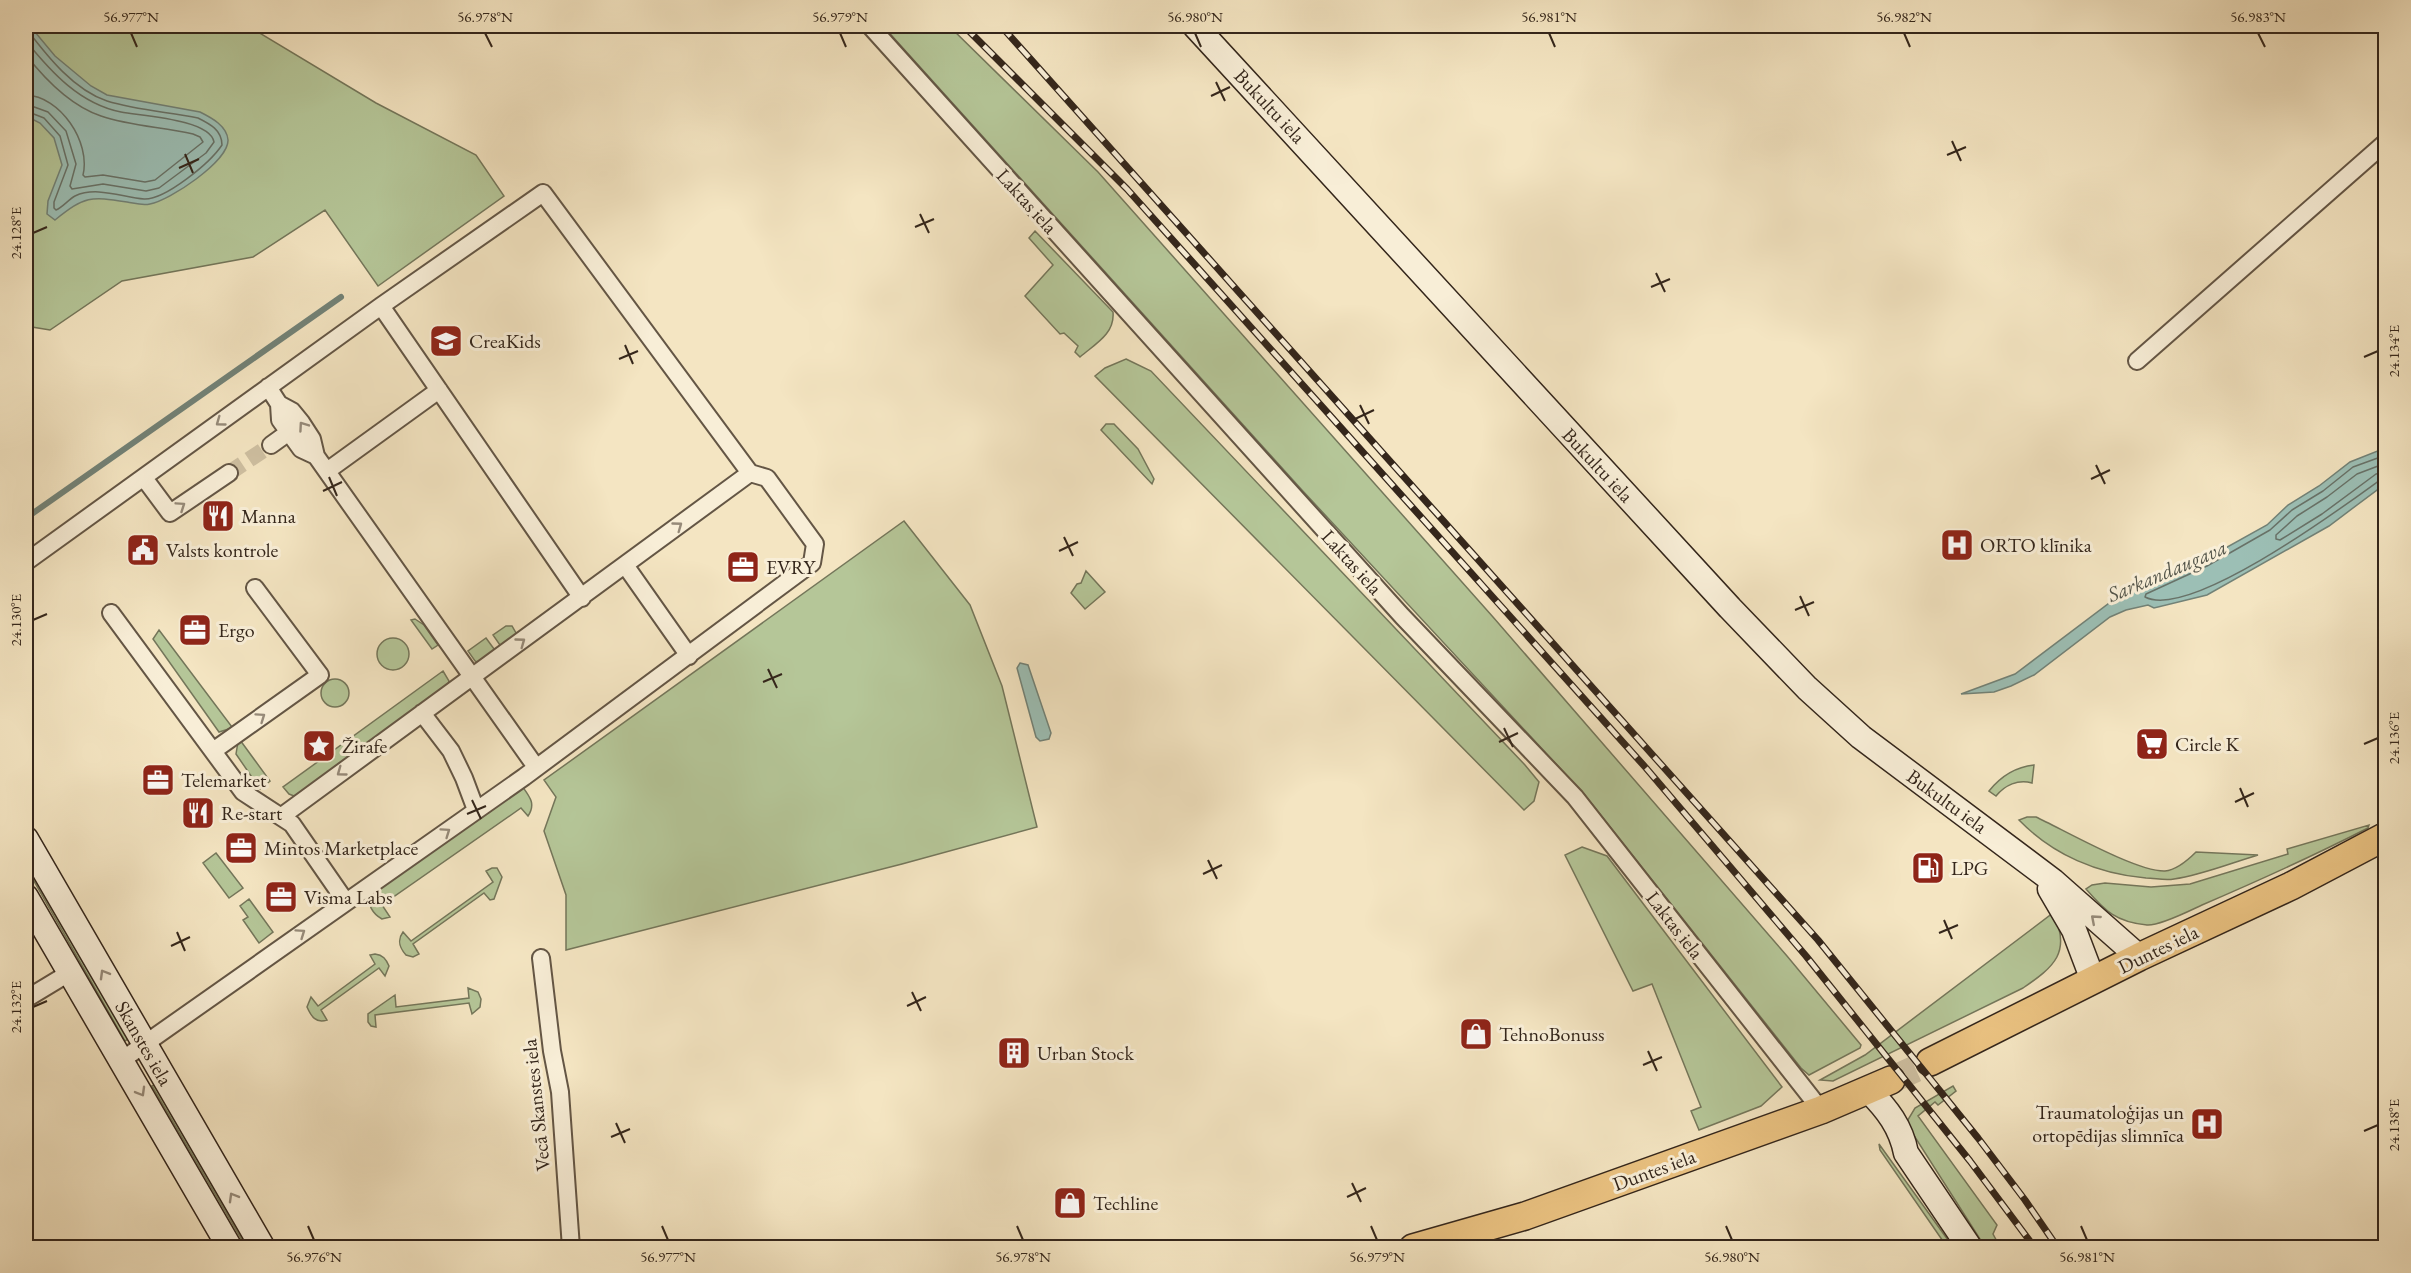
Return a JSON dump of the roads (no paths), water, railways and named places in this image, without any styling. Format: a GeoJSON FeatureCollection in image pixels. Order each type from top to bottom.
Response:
{"type":"FeatureCollection","features":[{"type":"Feature","properties":{"kind":"main road","name":"Duntes iela"},"geometry":{"type":"LineString","coordinates":[[1930,1062],[2139,957],[2291,886],[2385,836]]}},
{"type":"Feature","properties":{"kind":"main road","name":"Duntes iela"},"geometry":{"type":"LineString","coordinates":[[1413,1248],[1525,1216],[1821,1110],[1880,1085]]}},
{"type":"Feature","properties":{"kind":"street","name":"Laktas iela"},"geometry":{"type":"LineString","coordinates":[[870,26],[1402,616],[1575,797],[1821,1110]]}},
{"type":"Feature","properties":{"kind":"street","name":"Bukultu iela"},"geometry":{"type":"LineString","coordinates":[[1195,26],[1730,608],[1808,688],[1861,737],[2035,868],[2139,957]]}},
{"type":"Feature","properties":{"kind":"street"},"geometry":{"type":"LineString","coordinates":[[2137,361],[2385,142]]}},
{"type":"Feature","properties":{"kind":"street"},"geometry":{"type":"LineString","coordinates":[[26,562],[381,306],[543,193],[750,473],[767,478],[815,544],[812,563],[688,656],[476,810],[122,1060]]}},
{"type":"Feature","properties":{"kind":"street"},"geometry":{"type":"LineString","coordinates":[[381,306],[582,597]]}},
{"type":"Feature","properties":{"kind":"street"},"geometry":{"type":"LineString","coordinates":[[268,387],[279,404],[292,411],[301,422],[312,439],[316,456],[536,767]]}},
{"type":"Feature","properties":{"kind":"street"},"geometry":{"type":"LineString","coordinates":[[327,471],[439,390]]}},
{"type":"Feature","properties":{"kind":"street"},"geometry":{"type":"LineString","coordinates":[[279,404],[280,420],[301,449],[316,456]]}},
{"type":"Feature","properties":{"kind":"street"},"geometry":{"type":"LineString","coordinates":[[271,445],[289,432]]}},
{"type":"Feature","properties":{"kind":"street"},"geometry":{"type":"LineString","coordinates":[[144,478],[170,513],[229,473]]}},
{"type":"Feature","properties":{"kind":"street"},"geometry":{"type":"LineString","coordinates":[[282,816],[750,473]]}},
{"type":"Feature","properties":{"kind":"street"},"geometry":{"type":"LineString","coordinates":[[625,565],[688,656]]}},
{"type":"Feature","properties":{"kind":"street"},"geometry":{"type":"LineString","coordinates":[[213,751],[320,675],[255,588]]}},
{"type":"Feature","properties":{"kind":"street"},"geometry":{"type":"LineString","coordinates":[[111,613],[243,792],[292,824],[346,902]]}},
{"type":"Feature","properties":{"kind":"street"},"geometry":{"type":"LineString","coordinates":[[422,713],[451,751],[476,810]]}},
{"type":"Feature","properties":{"kind":"street","name":"Skanstes iela"},"geometry":{"type":"LineString","coordinates":[[26,839],[263,1248]]}},
{"type":"Feature","properties":{"kind":"street","name":"Bukultu iela"},"geometry":{"type":"LineString","coordinates":[[2035,868],[2057,899],[2074,930],[2094,980]]}},
{"type":"Feature","properties":{"kind":"street","name":"Skanstes iela"},"geometry":{"type":"LineString","coordinates":[[26,897],[230,1248]]}},
{"type":"Feature","properties":{"kind":"street","name":"Vecā Skanstes iela"},"geometry":{"type":"LineString","coordinates":[[541,958],[552,1051],[560,1092],[570,1248]]}},
{"type":"Feature","properties":{"kind":"street"},"geometry":{"type":"LineString","coordinates":[[26,999],[69,973]]}},
{"type":"Feature","properties":{"kind":"street"},"geometry":{"type":"LineString","coordinates":[[1880,1085],[1888,1110],[1903,1136],[1906,1153],[1970,1248]]}},
{"type":"Feature","properties":{"kind":"water"},"geometry":{"type":"Polygon","coordinates":[[[26,26],[30,26],[55,56],[91,86],[107,95],[200,112],[209,117],[225,131],[228,140],[226,149],[209,169],[183,188],[159,201],[144,205],[104,199],[88,200],[74,206],[55,220],[47,214],[48,201],[62,165],[54,138],[40,123],[26,116],[26,26]]]}},
{"type":"Feature","properties":{"kind":"water"},"geometry":{"type":"Polygon","coordinates":[[[2385,448],[2385,484],[2329,526],[2207,595],[2154,608],[2148,605],[2126,610],[2110,617],[2034,675],[2011,686],[1994,692],[1961,694],[2015,674],[2112,601],[2204,560],[2267,525],[2288,505],[2319,486],[2350,462],[2385,448]]]}},
{"type":"Feature","properties":{"kind":"water"},"geometry":{"type":"Polygon","coordinates":[[[1020,663],[1028,665],[1051,733],[1049,739],[1040,741],[1036,737],[1017,668],[1020,663]]]}},
{"type":"Feature","properties":{"kind":"waterway"},"geometry":{"type":"LineString","coordinates":[[26,518],[341,297]]}},
{"type":"Feature","properties":{"kind":"tunnel"},"geometry":{"type":"LineString","coordinates":[[229,473],[271,445]]}},
{"type":"Feature","properties":{"kind":"tunnel"},"geometry":{"type":"LineString","coordinates":[[1891,1080],[1930,1062]]}},
{"type":"Feature","properties":{"kind":"railway"},"geometry":{"type":"LineString","coordinates":[[964,26],[1127,189],[1646,768],[1806,956],[1970,1161],[2035,1248]]}},
{"type":"Feature","properties":{"kind":"railway"},"geometry":{"type":"LineString","coordinates":[[1001,26],[1818,940],[1978,1138],[2058,1248]]}},
{"type":"Feature","properties":{"kind":"place","name":"CreaKids"},"geometry":{"type":"Point","coordinates":[446,341]}},
{"type":"Feature","properties":{"kind":"place","name":"Manna"},"geometry":{"type":"Point","coordinates":[218,516]}},
{"type":"Feature","properties":{"kind":"place","name":"ORTO klīnika"},"geometry":{"type":"Point","coordinates":[1957,545]}},
{"type":"Feature","properties":{"kind":"place","name":"Valsts kontrole"},"geometry":{"type":"Point","coordinates":[143,550]}},
{"type":"Feature","properties":{"kind":"place","name":"EVRY"},"geometry":{"type":"Point","coordinates":[743,567]}},
{"type":"Feature","properties":{"kind":"place","name":"Ergo"},"geometry":{"type":"Point","coordinates":[195,630]}},
{"type":"Feature","properties":{"kind":"place","name":"Circle K"},"geometry":{"type":"Point","coordinates":[2152,744]}},
{"type":"Feature","properties":{"kind":"place","name":"Žirafe"},"geometry":{"type":"Point","coordinates":[319,746]}},
{"type":"Feature","properties":{"kind":"place","name":"Telemarket"},"geometry":{"type":"Point","coordinates":[158,780]}},
{"type":"Feature","properties":{"kind":"place","name":"Re-start"},"geometry":{"type":"Point","coordinates":[198,813]}},
{"type":"Feature","properties":{"kind":"place","name":"Mintos Marketplace"},"geometry":{"type":"Point","coordinates":[241,848]}},
{"type":"Feature","properties":{"kind":"place","name":"LPG"},"geometry":{"type":"Point","coordinates":[1928,868]}},
{"type":"Feature","properties":{"kind":"place","name":"Visma Labs"},"geometry":{"type":"Point","coordinates":[281,897]}},
{"type":"Feature","properties":{"kind":"place","name":"TehnoBonuss"},"geometry":{"type":"Point","coordinates":[1476,1034]}},
{"type":"Feature","properties":{"kind":"place","name":"Urban Stock"},"geometry":{"type":"Point","coordinates":[1014,1053]}},
{"type":"Feature","properties":{"kind":"place","name":"Traumatoloģijas un ortopēdijas slimnīca"},"geometry":{"type":"Point","coordinates":[2207,1124]}},
{"type":"Feature","properties":{"kind":"place","name":"Techline"},"geometry":{"type":"Point","coordinates":[1070,1203]}},
{"type":"Feature","properties":{"kind":"water label","name":"Sarkandaugava"},"geometry":{"type":"Point","coordinates":[2167,571]}}]}
